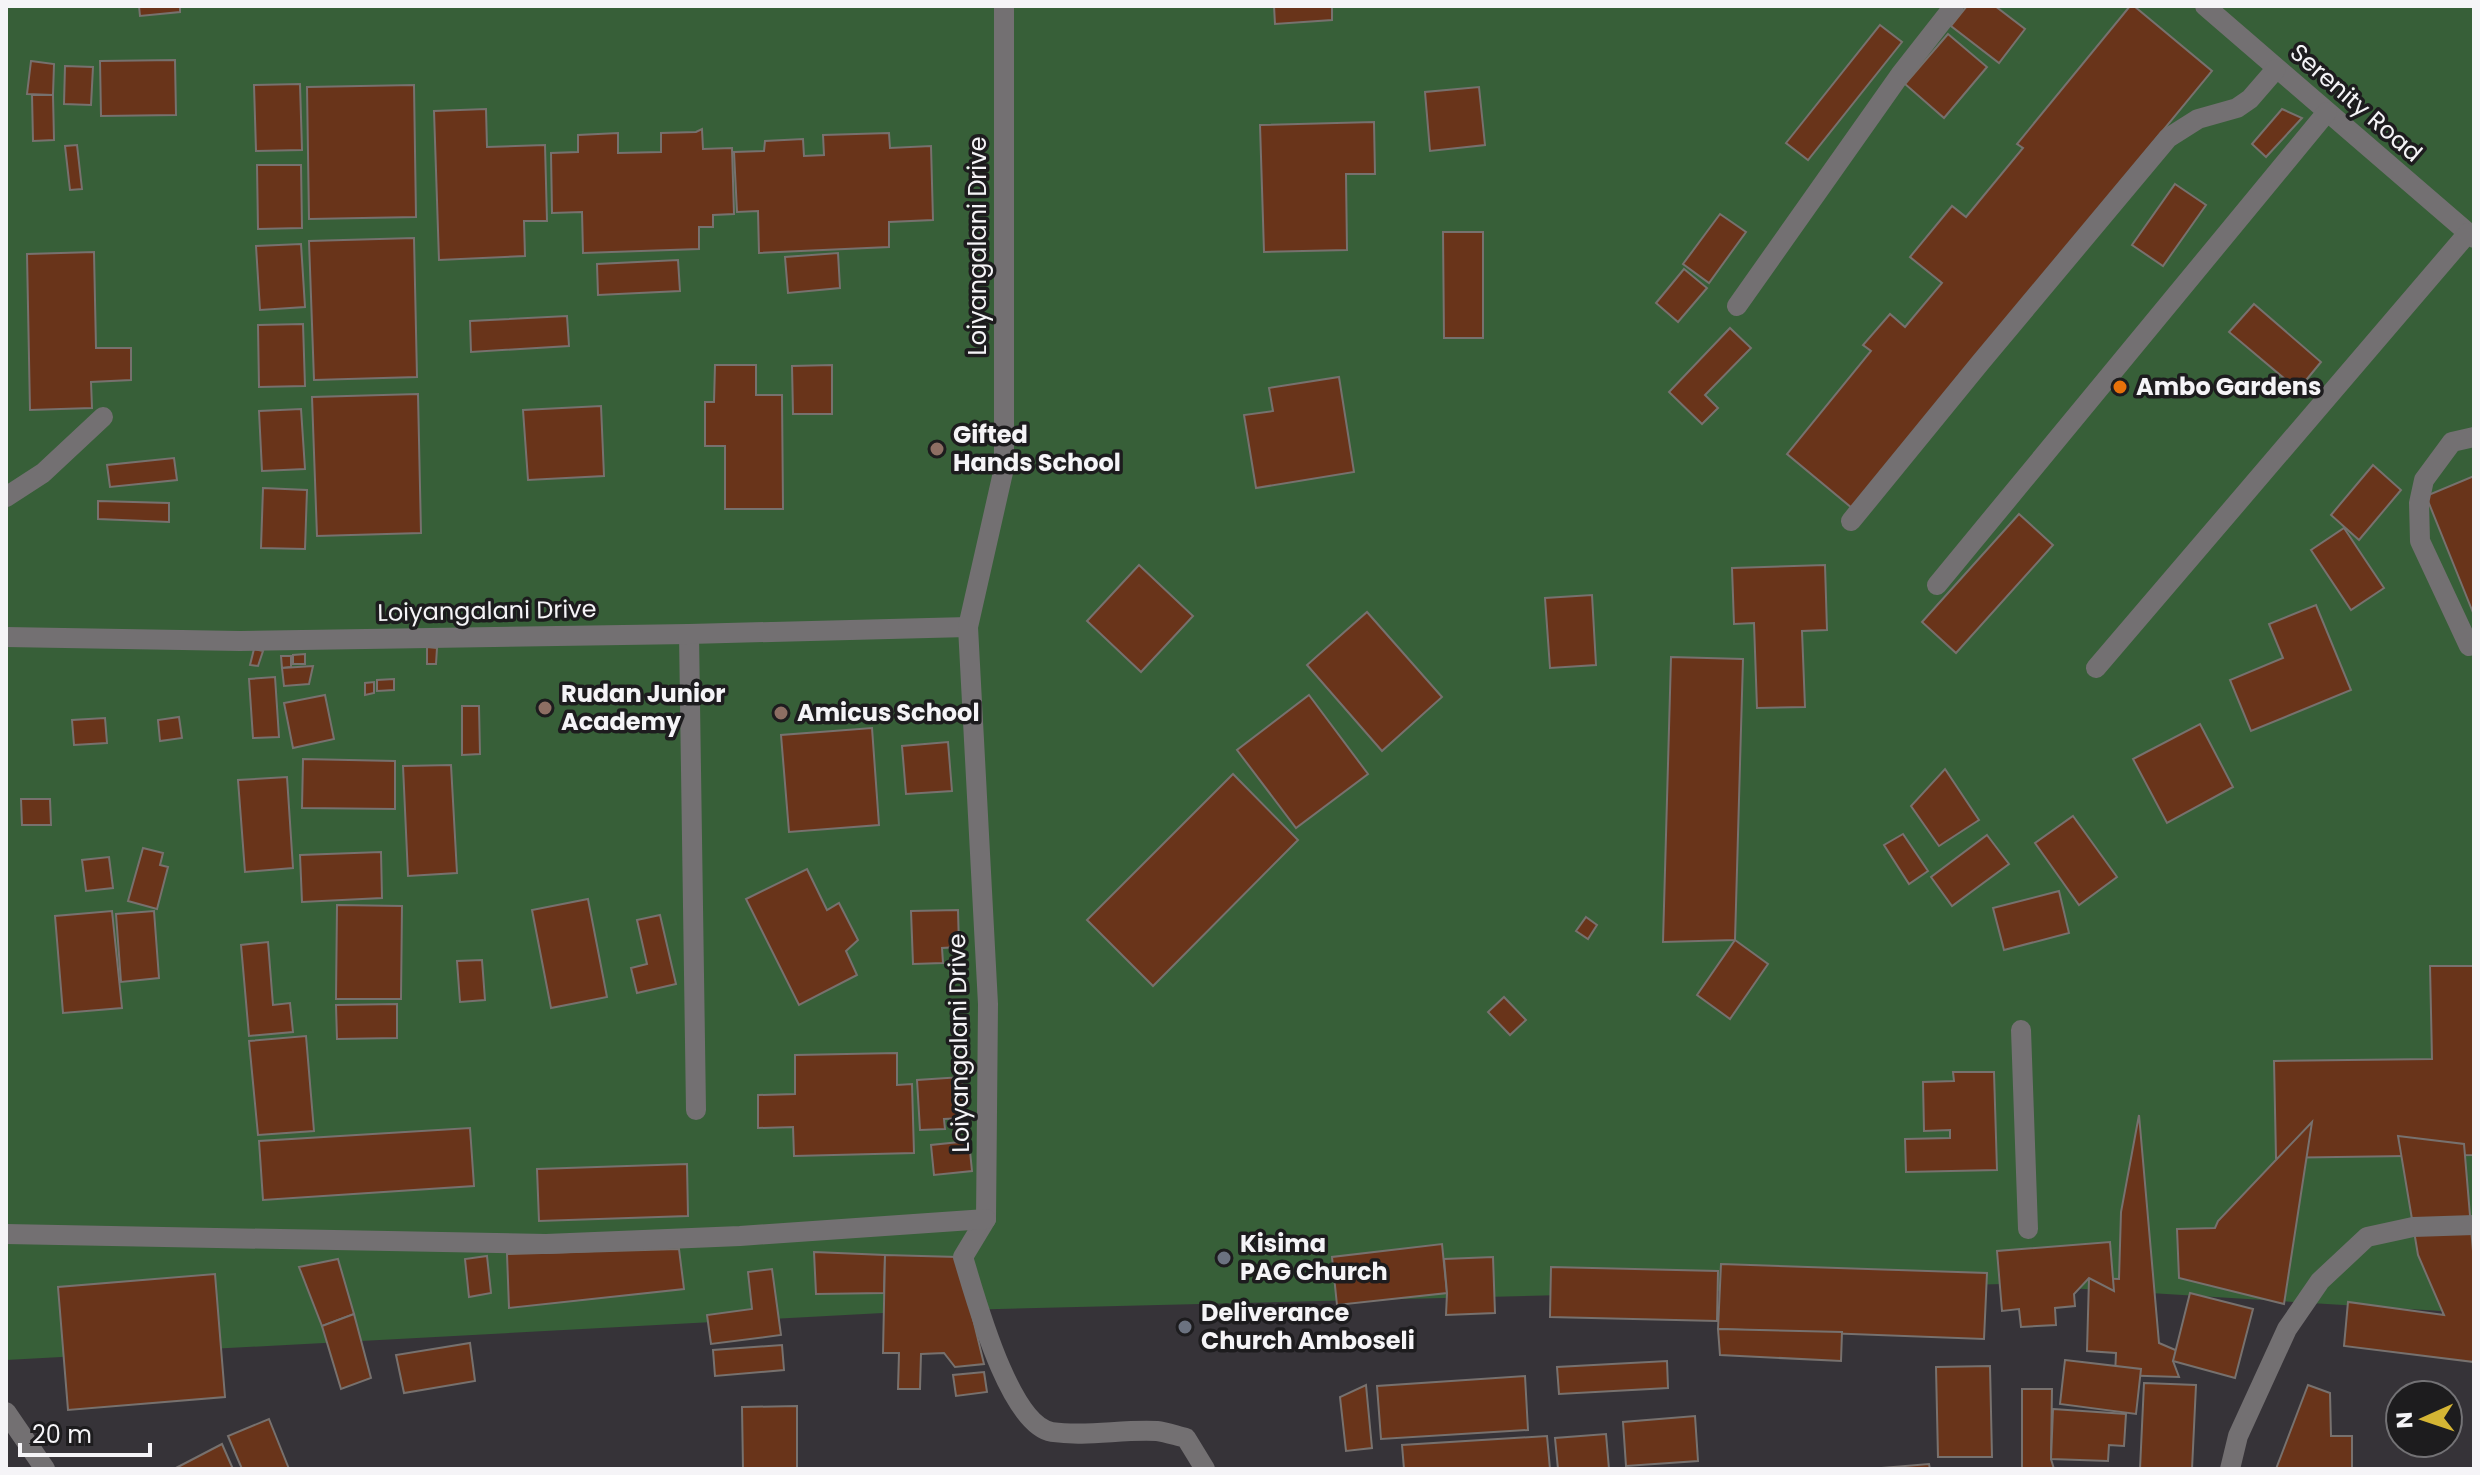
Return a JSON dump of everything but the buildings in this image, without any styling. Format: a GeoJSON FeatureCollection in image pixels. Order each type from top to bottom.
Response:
{"type":"FeatureCollection","features":[{"type":"Feature","properties":{"kind":"street","name":"Loiyangalani Drive"},"geometry":{"type":"LineString","coordinates":[[986,1219],[988,1004],[968,627],[1004,468],[1004,6]]}},
{"type":"Feature","properties":{"kind":"street"},"geometry":{"type":"LineString","coordinates":[[1737,306],[1900,75],[1954,6]]}},
{"type":"Feature","properties":{"kind":"street","name":"Serenity Road"},"geometry":{"type":"LineString","coordinates":[[2205,6],[2471,236]]}},
{"type":"Feature","properties":{"kind":"street"},"geometry":{"type":"LineString","coordinates":[[1851,521],[2168,138],[2198,119],[2237,108],[2250,99],[2276,69]]}},
{"type":"Feature","properties":{"kind":"street"},"geometry":{"type":"LineString","coordinates":[[1937,585],[2327,112]]}},
{"type":"Feature","properties":{"kind":"street"},"geometry":{"type":"LineString","coordinates":[[2096,668],[2471,236]]}},
{"type":"Feature","properties":{"kind":"street"},"geometry":{"type":"LineString","coordinates":[[6,497],[43,473],[103,417]]}},
{"type":"Feature","properties":{"kind":"street"},"geometry":{"type":"LineString","coordinates":[[2469,646],[2420,541],[2419,503],[2424,480],[2452,442],[2474,437]]}},
{"type":"Feature","properties":{"kind":"street","name":"Loiyangalani Drive"},"geometry":{"type":"LineString","coordinates":[[6,637],[240,641],[968,627]]}},
{"type":"Feature","properties":{"kind":"street"},"geometry":{"type":"LineString","coordinates":[[689,634],[696,1110]]}},
{"type":"Feature","properties":{"kind":"street"},"geometry":{"type":"LineString","coordinates":[[2021,1030],[2028,1229]]}},
{"type":"Feature","properties":{"kind":"street"},"geometry":{"type":"LineString","coordinates":[[6,1234],[546,1244],[740,1236],[986,1219]]}},
{"type":"Feature","properties":{"kind":"street"},"geometry":{"type":"LineString","coordinates":[[986,1219],[963,1257],[1006,1382],[1032,1422],[1049,1432],[1103,1434],[1159,1431],[1186,1438],[1205,1469]]}},
{"type":"Feature","properties":{"kind":"street"},"geometry":{"type":"LineString","coordinates":[[2230,1469],[2238,1436],[2287,1329],[2320,1281],[2367,1237],[2413,1227],[2474,1225]]}},
{"type":"Feature","properties":{"kind":"street"},"geometry":{"type":"LineString","coordinates":[[6,1412],[45,1469]]}},
{"type":"Feature","properties":{"kind":"green space"},"geometry":{"type":"Polygon","coordinates":[[[6,6],[2474,6],[2474,1313],[2004,1284],[920,1311],[6,1360],[6,6]]]}},
{"type":"Feature","properties":{"kind":"place","name":"Ambo Gardens"},"geometry":{"type":"Point","coordinates":[2120,387]}},
{"type":"Feature","properties":{"kind":"place","name":"Gifted Hands School"},"geometry":{"type":"Point","coordinates":[937,449]}},
{"type":"Feature","properties":{"kind":"place","name":"Rudan Junior Academy"},"geometry":{"type":"Point","coordinates":[545,708]}},
{"type":"Feature","properties":{"kind":"place","name":"Amicus School"},"geometry":{"type":"Point","coordinates":[781,713]}},
{"type":"Feature","properties":{"kind":"place","name":"Kisima PAG Church"},"geometry":{"type":"Point","coordinates":[1224,1258]}},
{"type":"Feature","properties":{"kind":"place","name":"Deliverance Church Amboseli"},"geometry":{"type":"Point","coordinates":[1185,1327]}}]}
